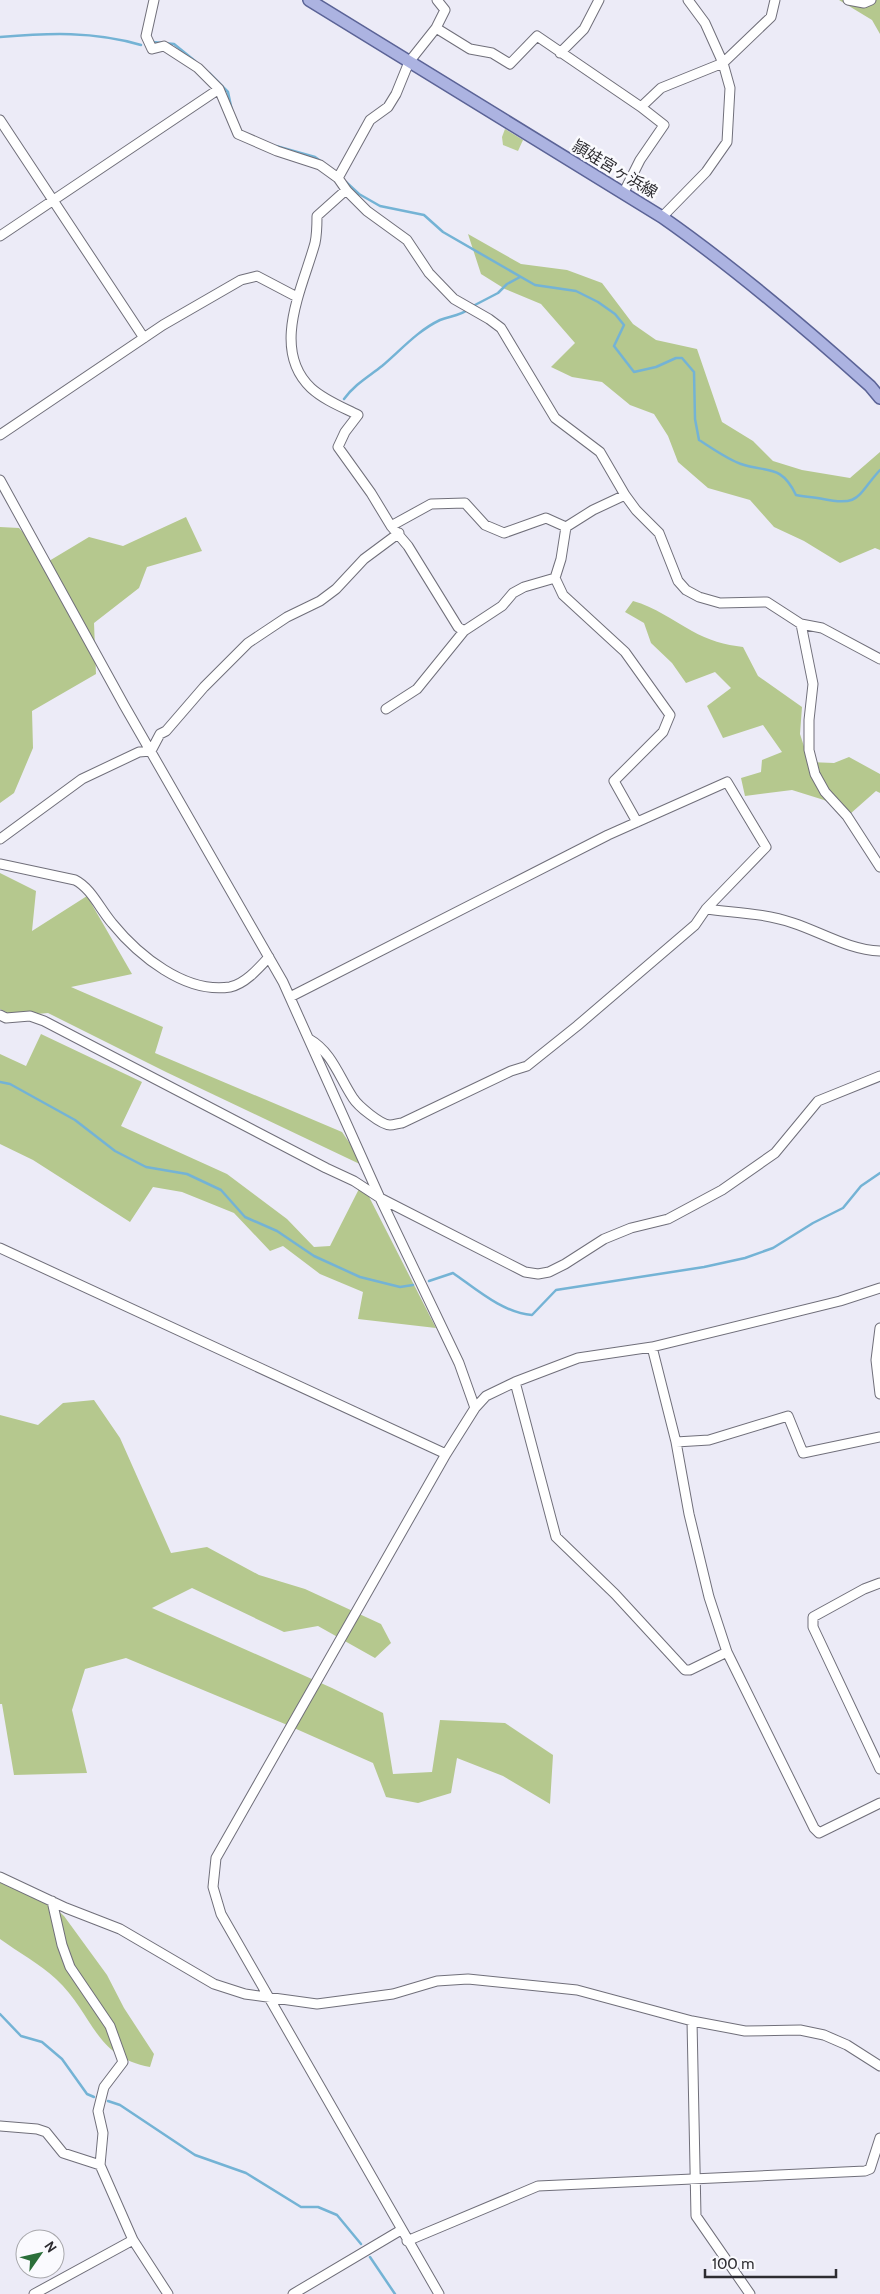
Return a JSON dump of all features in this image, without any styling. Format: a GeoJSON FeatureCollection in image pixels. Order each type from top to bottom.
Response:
{"type":"FeatureCollection","features":[{"type":"Feature","properties":{"kind":"main road","name":"頴娃宮ヶ浜線"},"geometry":{"type":"LineString","coordinates":[[309,0],[464,97],[662,216],[693,238],[790,317],[870,386],[880,398]]}},
{"type":"Feature","properties":{"kind":"street"},"geometry":{"type":"LineString","coordinates":[[154,0],[146,36],[152,48],[164,46],[198,68],[219,89],[238,134],[277,151],[320,166],[338,178],[346,190],[367,211],[407,240],[429,273],[454,299],[501,328],[555,418],[600,452],[625,495],[636,510],[658,533],[678,581],[686,590],[699,597],[720,603],[767,602],[801,624],[822,628],[880,659]]}},
{"type":"Feature","properties":{"kind":"street"},"geometry":{"type":"LineString","coordinates":[[338,178],[370,120],[388,108],[409,62],[436,28],[445,10],[437,0]]}},
{"type":"Feature","properties":{"kind":"street"},"geometry":{"type":"LineString","coordinates":[[560,53],[584,29],[599,0]]}},
{"type":"Feature","properties":{"kind":"street"},"geometry":{"type":"LineString","coordinates":[[662,216],[706,172],[726,142],[730,88],[723,63],[705,23],[688,0]]}},
{"type":"Feature","properties":{"kind":"street"},"geometry":{"type":"LineString","coordinates":[[641,107],[661,88],[723,63],[771,17],[775,0]]}},
{"type":"Feature","properties":{"kind":"street"},"geometry":{"type":"LineString","coordinates":[[848,0],[864,3],[871,0]]}},
{"type":"Feature","properties":{"kind":"street"},"geometry":{"type":"LineString","coordinates":[[436,28],[470,49],[492,53],[510,64],[537,36],[641,107],[664,125],[640,160],[624,192]]}},
{"type":"Feature","properties":{"kind":"street"},"geometry":{"type":"LineString","coordinates":[[0,236],[219,89]]}},
{"type":"Feature","properties":{"kind":"street"},"geometry":{"type":"LineString","coordinates":[[0,120],[55,200],[144,338]]}},
{"type":"Feature","properties":{"kind":"street"},"geometry":{"type":"LineString","coordinates":[[346,190],[317,216],[315,240],[297,297],[291,347],[301,376],[312,388],[326,398],[358,415],[345,432],[338,447],[371,493],[391,526],[398,533],[458,626],[464,631]]}},
{"type":"Feature","properties":{"kind":"street"},"geometry":{"type":"LineString","coordinates":[[0,435],[144,338],[241,280],[256,276],[297,297]]}},
{"type":"Feature","properties":{"kind":"street"},"geometry":{"type":"LineString","coordinates":[[0,480],[290,997],[380,1198],[459,1363],[475,1408]]}},
{"type":"Feature","properties":{"kind":"street"},"geometry":{"type":"LineString","coordinates":[[625,495],[593,510],[566,527],[561,559],[555,578],[563,595],[625,652],[670,715],[663,732],[614,781],[637,822]]}},
{"type":"Feature","properties":{"kind":"street"},"geometry":{"type":"LineString","coordinates":[[391,526],[431,504],[465,502],[484,525],[504,533],[546,518],[566,527]]}},
{"type":"Feature","properties":{"kind":"street"},"geometry":{"type":"LineString","coordinates":[[151,752],[160,734],[166,731],[204,687],[248,643],[287,617],[320,601],[336,589],[364,559],[398,533]]}},
{"type":"Feature","properties":{"kind":"street"},"geometry":{"type":"LineString","coordinates":[[386,709],[417,689],[464,631],[502,606],[519,590],[555,578]]}},
{"type":"Feature","properties":{"kind":"street"},"geometry":{"type":"LineString","coordinates":[[801,624],[813,684],[809,720],[809,750],[815,774],[825,792],[847,816],[880,867]]}},
{"type":"Feature","properties":{"kind":"street"},"geometry":{"type":"LineString","coordinates":[[0,839],[82,779],[139,752],[151,752]]}},
{"type":"Feature","properties":{"kind":"street"},"geometry":{"type":"LineString","coordinates":[[290,997],[637,822],[727,782],[766,847],[706,909],[695,925],[577,1026],[527,1066],[511,1071],[402,1123],[389,1126],[376,1120],[354,1100],[341,1074],[317,1043],[308,1038]]}},
{"type":"Feature","properties":{"kind":"street"},"geometry":{"type":"LineString","coordinates":[[0,864],[75,880],[82,884],[112,924],[156,966],[187,980],[211,986],[231,987],[256,971],[269,957]]}},
{"type":"Feature","properties":{"kind":"street"},"geometry":{"type":"LineString","coordinates":[[706,909],[767,915],[849,945],[880,951]]}},
{"type":"Feature","properties":{"kind":"street"},"geometry":{"type":"LineString","coordinates":[[0,1015],[6,1018],[30,1016],[44,1021],[354,1181],[380,1198],[525,1272],[538,1274],[549,1272],[565,1264],[604,1239],[631,1228],[668,1219],[722,1190],[775,1154],[818,1101],[880,1076]]}},
{"type":"Feature","properties":{"kind":"street"},"geometry":{"type":"LineString","coordinates":[[0,1248],[446,1454]]}},
{"type":"Feature","properties":{"kind":"street"},"geometry":{"type":"LineString","coordinates":[[438,2294],[221,1914],[213,1887],[216,1858],[446,1454],[475,1408],[486,1396],[515,1382],[578,1358],[652,1347],[840,1301],[880,1288]]}},
{"type":"Feature","properties":{"kind":"street"},"geometry":{"type":"LineString","coordinates":[[880,1328],[876,1360],[880,1394]]}},
{"type":"Feature","properties":{"kind":"street"},"geometry":{"type":"LineString","coordinates":[[652,1347],[676,1442],[689,1514],[709,1597],[728,1652],[810,1819],[819,1833],[880,1803]]}},
{"type":"Feature","properties":{"kind":"street"},"geometry":{"type":"LineString","coordinates":[[515,1382],[556,1536],[615,1594],[685,1670],[728,1652]]}},
{"type":"Feature","properties":{"kind":"street"},"geometry":{"type":"LineString","coordinates":[[676,1442],[709,1440],[788,1416],[803,1453],[880,1437]]}},
{"type":"Feature","properties":{"kind":"street"},"geometry":{"type":"LineString","coordinates":[[880,1583],[813,1617],[813,1628],[880,1769]]}},
{"type":"Feature","properties":{"kind":"street"},"geometry":{"type":"LineString","coordinates":[[0,1877],[120,1929],[214,1984],[245,1994],[316,2004],[393,1994],[437,1981],[468,1979],[577,1990],[692,2021],[745,2031],[800,2030],[824,2035],[847,2045],[880,2066]]}},
{"type":"Feature","properties":{"kind":"street"},"geometry":{"type":"LineString","coordinates":[[52,1901],[62,1945],[70,1967],[110,2026],[124,2062],[104,2087],[98,2111],[103,2133],[100,2165],[133,2240],[168,2294]]}},
{"type":"Feature","properties":{"kind":"street"},"geometry":{"type":"LineString","coordinates":[[692,2021],[696,2216],[750,2294]]}},
{"type":"Feature","properties":{"kind":"street"},"geometry":{"type":"LineString","coordinates":[[0,2126],[37,2129],[46,2132],[63,2153],[100,2165]]}},
{"type":"Feature","properties":{"kind":"street"},"geometry":{"type":"LineString","coordinates":[[408,2241],[538,2186],[864,2171],[870,2169],[873,2164],[880,2138]]}},
{"type":"Feature","properties":{"kind":"street"},"geometry":{"type":"LineString","coordinates":[[293,2294],[401,2230]]}},
{"type":"Feature","properties":{"kind":"street"},"geometry":{"type":"LineString","coordinates":[[34,2294],[133,2240]]}},
{"type":"Feature","properties":{"kind":"green space"},"geometry":{"type":"Polygon","coordinates":[[[839,0],[880,0],[880,34],[872,20],[839,0]]]}},
{"type":"Feature","properties":{"kind":"green space"},"geometry":{"type":"Polygon","coordinates":[[[505,129],[523,140],[518,151],[503,145],[502,137],[505,129]]]}},
{"type":"Feature","properties":{"kind":"green space"},"geometry":{"type":"Polygon","coordinates":[[[468,234],[521,264],[567,270],[602,283],[633,324],[656,340],[697,349],[722,422],[753,441],[773,461],[802,470],[850,478],[880,452],[880,550],[875,548],[840,563],[804,541],[774,527],[750,500],[708,488],[678,462],[668,436],[654,414],[630,405],[602,382],[572,377],[551,367],[575,343],[541,304],[505,289],[481,274],[468,234]]]}},
{"type":"Feature","properties":{"kind":"green space"},"geometry":{"type":"Polygon","coordinates":[[[186,517],[202,551],[147,567],[139,588],[94,623],[96,674],[32,711],[33,748],[14,793],[0,803],[0,527],[19,528],[49,561],[89,537],[123,546],[186,517]]]}},
{"type":"Feature","properties":{"kind":"green space"},"geometry":{"type":"Polygon","coordinates":[[[633,601],[656,610],[704,637],[743,647],[758,676],[802,707],[800,734],[809,762],[834,763],[849,757],[880,774],[880,793],[876,791],[850,814],[824,800],[792,790],[745,796],[741,778],[761,772],[762,760],[782,752],[763,725],[723,738],[707,706],[731,688],[715,672],[686,683],[672,663],[651,643],[644,623],[625,612],[633,601]]]}},
{"type":"Feature","properties":{"kind":"green space"},"geometry":{"type":"Polygon","coordinates":[[[0,873],[36,891],[32,931],[87,896],[132,974],[71,987],[163,1027],[155,1053],[342,1132],[366,1167],[166,1072],[48,1013],[14,1016],[0,1009],[0,873]]]}},
{"type":"Feature","properties":{"kind":"green space"},"geometry":{"type":"Polygon","coordinates":[[[41,1034],[142,1082],[121,1126],[227,1174],[287,1219],[314,1247],[330,1246],[362,1183],[436,1328],[358,1319],[363,1292],[320,1274],[283,1246],[270,1251],[234,1213],[182,1192],[153,1187],[130,1222],[33,1160],[0,1144],[0,1054],[26,1066],[41,1034]]]}},
{"type":"Feature","properties":{"kind":"green space"},"geometry":{"type":"Polygon","coordinates":[[[94,1400],[120,1438],[171,1553],[207,1547],[259,1575],[305,1589],[381,1624],[391,1643],[375,1658],[318,1626],[284,1632],[192,1588],[152,1608],[332,1688],[383,1713],[393,1774],[432,1772],[440,1720],[505,1723],[553,1755],[550,1804],[503,1776],[457,1758],[451,1793],[418,1803],[386,1797],[373,1763],[126,1658],[85,1669],[72,1710],[87,1773],[14,1775],[2,1704],[0,1704],[0,1415],[38,1425],[63,1403],[94,1400]]]}},
{"type":"Feature","properties":{"kind":"green space"},"geometry":{"type":"Polygon","coordinates":[[[0,1875],[50,1903],[64,1916],[107,1975],[124,2008],[154,2054],[150,2067],[131,2062],[105,2044],[68,1992],[56,1979],[0,1939],[0,1875]]]}},
{"type":"Feature","properties":{"kind":"waterway"},"geometry":{"type":"LineString","coordinates":[[0,37],[71,34],[106,37],[141,45]]}},
{"type":"Feature","properties":{"kind":"waterway"},"geometry":{"type":"LineString","coordinates":[[153,42],[174,44],[195,61]]}},
{"type":"Feature","properties":{"kind":"waterway"},"geometry":{"type":"LineString","coordinates":[[209,73],[228,92],[232,111]]}},
{"type":"Feature","properties":{"kind":"waterway"},"geometry":{"type":"LineString","coordinates":[[276,146],[315,157],[322,162]]}},
{"type":"Feature","properties":{"kind":"waterway"},"geometry":{"type":"LineString","coordinates":[[346,182],[359,194],[380,206],[424,215],[443,232],[535,285],[576,291],[598,302],[615,314],[624,325],[614,346],[634,372],[656,367],[676,358],[682,358],[694,372],[695,419],[699,440],[736,462],[779,474],[785,478],[796,495],[835,501],[852,500],[862,492],[880,470]]}},
{"type":"Feature","properties":{"kind":"waterway"},"geometry":{"type":"LineString","coordinates":[[473,306],[498,293],[507,284],[520,277]]}},
{"type":"Feature","properties":{"kind":"waterway"},"geometry":{"type":"LineString","coordinates":[[344,399],[357,385],[432,324],[459,315],[469,309]]}},
{"type":"Feature","properties":{"kind":"waterway"},"geometry":{"type":"LineString","coordinates":[[0,1082],[10,1084],[75,1120],[115,1151],[146,1167],[187,1174],[221,1190],[245,1217],[277,1231],[314,1256],[360,1277],[400,1287],[413,1285]]}},
{"type":"Feature","properties":{"kind":"waterway"},"geometry":{"type":"LineString","coordinates":[[429,1281],[453,1273],[500,1305],[532,1315],[556,1290],[704,1267],[745,1258],[773,1248],[813,1223],[843,1208],[861,1186],[880,1173]]}},
{"type":"Feature","properties":{"kind":"waterway"},"geometry":{"type":"LineString","coordinates":[[0,2014],[21,2036],[42,2042],[62,2059],[87,2094],[94,2097]]}},
{"type":"Feature","properties":{"kind":"waterway"},"geometry":{"type":"LineString","coordinates":[[108,2101],[120,2105],[195,2155],[246,2173],[301,2207],[318,2207],[337,2215],[361,2244]]}},
{"type":"Feature","properties":{"kind":"waterway"},"geometry":{"type":"LineString","coordinates":[[370,2257],[395,2294]]}}]}
